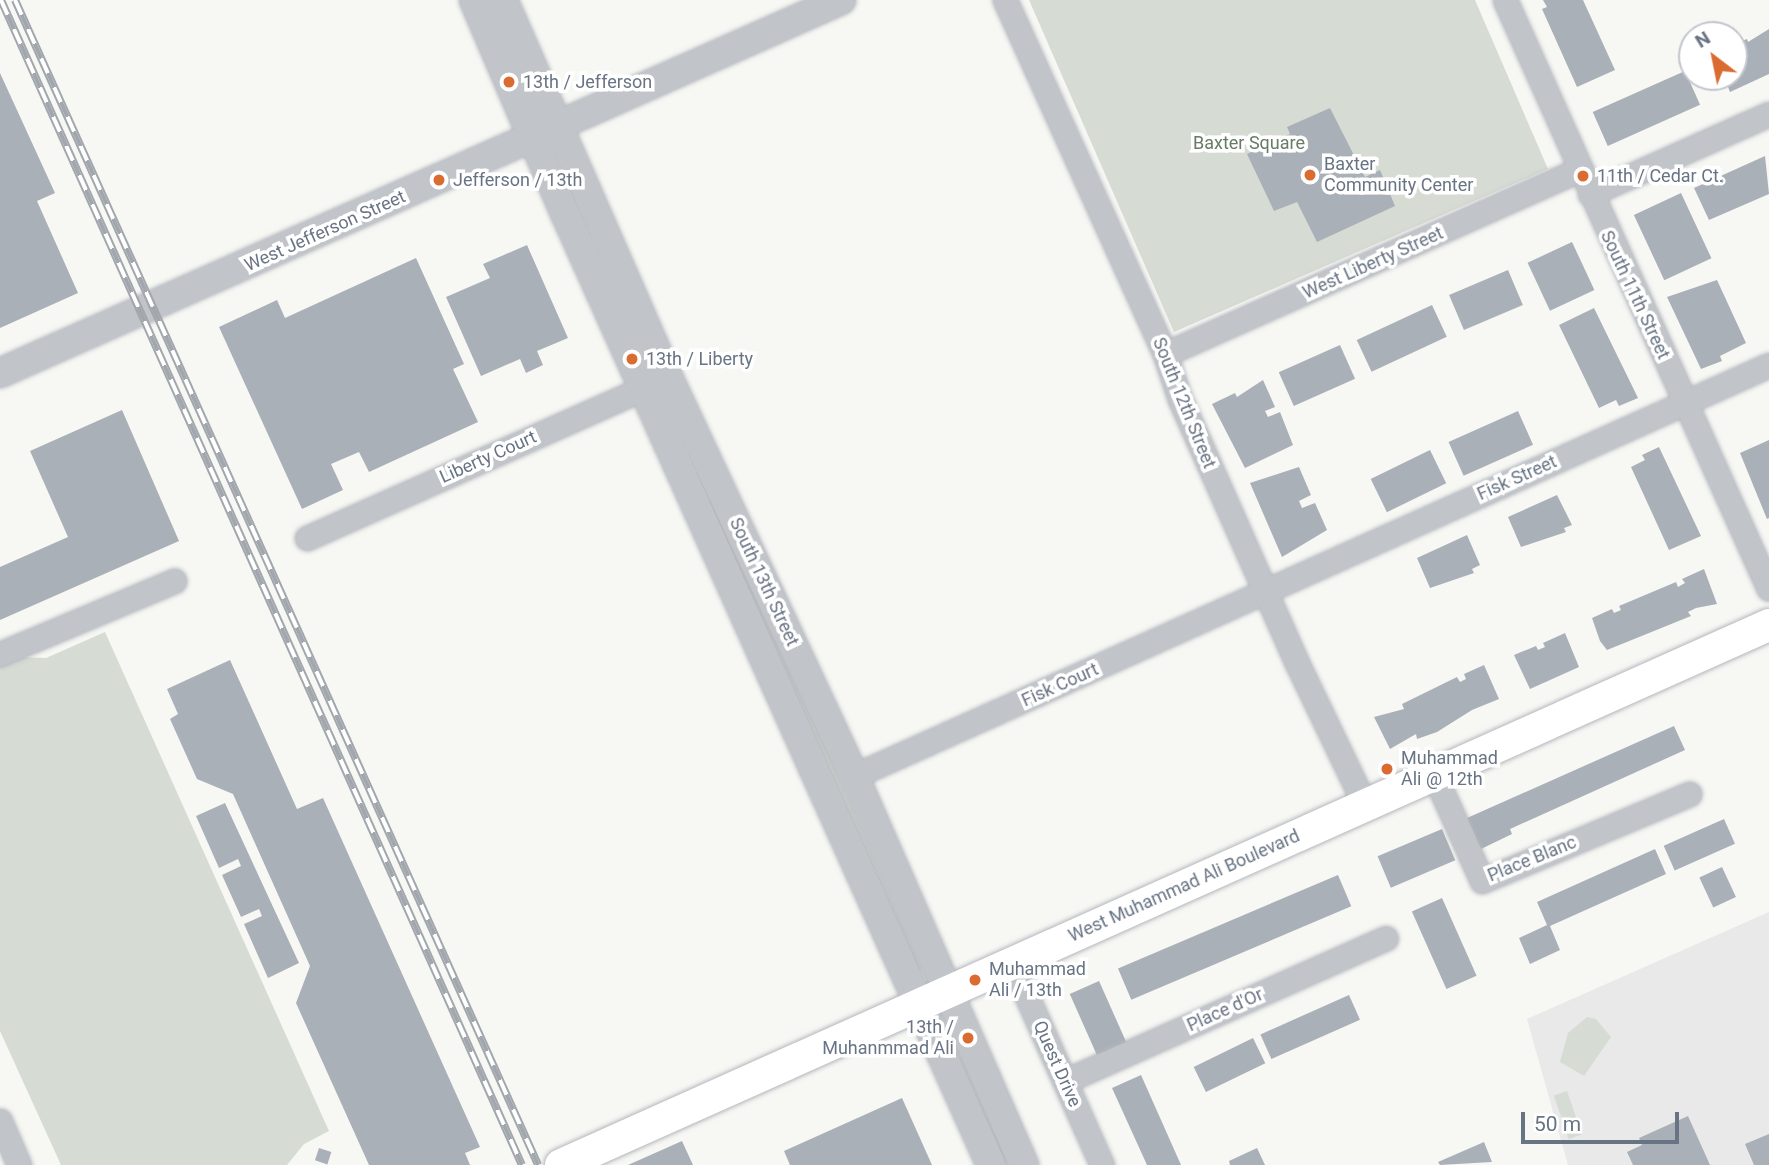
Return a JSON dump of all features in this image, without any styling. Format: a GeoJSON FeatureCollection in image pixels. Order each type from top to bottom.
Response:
{"type":"FeatureCollection","features":[{"type":"Feature","properties":{"kind":"main road","name":"West Muhammad Ali Boulevard"},"geometry":{"type":"LineString","coordinates":[[561,1165],[1769,625]]}},
{"type":"Feature","properties":{"kind":"street","name":"South 13th Street"},"geometry":{"type":"LineString","coordinates":[[474,0],[544,133],[657,382],[919,1005],[990,1165]]}},
{"type":"Feature","properties":{"kind":"street","name":"South 13th Street"},"geometry":{"type":"LineString","coordinates":[[503,0],[544,133]]}},
{"type":"Feature","properties":{"kind":"street","name":"West Jefferson Street"},"geometry":{"type":"LineString","coordinates":[[0,373],[841,0]]}},
{"type":"Feature","properties":{"kind":"street","name":"South 12th Street"},"geometry":{"type":"LineString","coordinates":[[1005,0],[1165,354],[1180,399],[1265,592],[1365,805]]}},
{"type":"Feature","properties":{"kind":"street","name":"South 11th Street"},"geometry":{"type":"LineString","coordinates":[[1505,0],[1683,403],[1769,589]]}},
{"type":"Feature","properties":{"kind":"street"},"geometry":{"type":"LineString","coordinates":[[1590,194],[1769,114]]}},
{"type":"Feature","properties":{"kind":"street","name":"West Liberty Street"},"geometry":{"type":"LineString","coordinates":[[1165,354],[1580,169]]}},
{"type":"Feature","properties":{"kind":"street","name":"Fisk Street"},"geometry":{"type":"LineString","coordinates":[[1265,592],[1769,365]]}},
{"type":"Feature","properties":{"kind":"street","name":"South 13th Street"},"geometry":{"type":"LineString","coordinates":[[657,382],[854,776],[1024,1165]]}},
{"type":"Feature","properties":{"kind":"street","name":"Liberty Court"},"geometry":{"type":"LineString","coordinates":[[307,538],[657,382]]}},
{"type":"Feature","properties":{"kind":"street"},"geometry":{"type":"LineString","coordinates":[[0,654],[174,581]]}},
{"type":"Feature","properties":{"kind":"street","name":"Fisk Court"},"geometry":{"type":"LineString","coordinates":[[854,776],[1265,592]]}},
{"type":"Feature","properties":{"kind":"street","name":"Place Blanc"},"geometry":{"type":"LineString","coordinates":[[1434,774],[1482,881],[1689,794]]}},
{"type":"Feature","properties":{"kind":"street","name":"Place d'Or"},"geometry":{"type":"LineString","coordinates":[[1065,1082],[1385,938]]}},
{"type":"Feature","properties":{"kind":"street","name":"Quest Drive"},"geometry":{"type":"LineString","coordinates":[[1012,963],[1102,1165]]}},
{"type":"Feature","properties":{"kind":"street"},"geometry":{"type":"LineString","coordinates":[[0,1121],[19,1165]]}},
{"type":"Feature","properties":{"kind":"shaded area"},"geometry":{"type":"Polygon","coordinates":[[[1769,912],[1769,1165],[1568,1165],[1527,1019],[1769,912]]]}},
{"type":"Feature","properties":{"kind":"green space","name":"Baxter Square"},"geometry":{"type":"Polygon","coordinates":[[[1029,0],[1475,0],[1548,169],[1174,332],[1029,0]]]}},
{"type":"Feature","properties":{"kind":"green space"},"geometry":{"type":"Polygon","coordinates":[[[705,491],[730,527],[922,970],[919,971],[705,491]]]}},
{"type":"Feature","properties":{"kind":"green space"},"geometry":{"type":"Polygon","coordinates":[[[105,632],[329,1131],[304,1144],[287,1165],[61,1165],[0,1031],[0,665],[17,657],[46,658],[105,632]]]}},
{"type":"Feature","properties":{"kind":"green space"},"geometry":{"type":"Polygon","coordinates":[[[1587,1017],[1596,1019],[1611,1037],[1584,1076],[1560,1062],[1568,1033],[1587,1017]]]}},
{"type":"Feature","properties":{"kind":"green space"},"geometry":{"type":"Polygon","coordinates":[[[1567,1091],[1582,1134],[1569,1139],[1554,1096],[1567,1091]]]}},
{"type":"Feature","properties":{"kind":"building"},"geometry":{"type":"Polygon","coordinates":[[[1543,0],[1583,0],[1615,70],[1577,87],[1542,9],[1547,7],[1543,0]]]}},
{"type":"Feature","properties":{"kind":"building"},"geometry":{"type":"Polygon","coordinates":[[[1769,29],[1769,74],[1748,84],[1748,42],[1769,29]]]}},
{"type":"Feature","properties":{"kind":"building"},"geometry":{"type":"Polygon","coordinates":[[[0,73],[55,193],[37,201],[78,293],[0,328],[0,73]]]}},
{"type":"Feature","properties":{"kind":"building"},"geometry":{"type":"Polygon","coordinates":[[[1678,74],[1678,91],[1694,91],[1700,105],[1608,146],[1593,112],[1678,74]]]}},
{"type":"Feature","properties":{"kind":"building","name":"Baxter Community Center"},"geometry":{"type":"Polygon","coordinates":[[[1330,108],[1365,177],[1380,170],[1395,206],[1317,242],[1297,202],[1274,211],[1247,154],[1290,134],[1287,127],[1330,108]]]}},
{"type":"Feature","properties":{"kind":"building"},"geometry":{"type":"Polygon","coordinates":[[[1765,156],[1769,194],[1709,220],[1694,188],[1765,156]]]}},
{"type":"Feature","properties":{"kind":"building"},"geometry":{"type":"Polygon","coordinates":[[[1681,193],[1711,258],[1664,280],[1634,215],[1681,193]]]}},
{"type":"Feature","properties":{"kind":"building"},"geometry":{"type":"Polygon","coordinates":[[[1572,242],[1594,290],[1550,311],[1528,263],[1572,242]]]}},
{"type":"Feature","properties":{"kind":"building"},"geometry":{"type":"Polygon","coordinates":[[[527,245],[568,338],[537,351],[543,365],[526,373],[520,359],[481,376],[446,297],[490,278],[483,264],[527,245]]]}},
{"type":"Feature","properties":{"kind":"building"},"geometry":{"type":"Polygon","coordinates":[[[416,258],[464,364],[453,369],[478,422],[369,472],[359,452],[331,464],[343,490],[302,509],[219,327],[277,300],[285,318],[416,258]]]}},
{"type":"Feature","properties":{"kind":"building"},"geometry":{"type":"Polygon","coordinates":[[[1508,270],[1523,305],[1464,330],[1449,295],[1508,270]]]}},
{"type":"Feature","properties":{"kind":"building"},"geometry":{"type":"Polygon","coordinates":[[[1717,280],[1746,343],[1720,356],[1722,361],[1701,369],[1667,297],[1717,280]]]}},
{"type":"Feature","properties":{"kind":"building"},"geometry":{"type":"Polygon","coordinates":[[[1432,305],[1447,337],[1372,372],[1357,340],[1432,305]]]}},
{"type":"Feature","properties":{"kind":"building"},"geometry":{"type":"Polygon","coordinates":[[[1594,308],[1638,398],[1619,406],[1616,400],[1599,408],[1559,325],[1594,308]]]}},
{"type":"Feature","properties":{"kind":"building"},"geometry":{"type":"Polygon","coordinates":[[[1340,345],[1355,379],[1294,406],[1279,372],[1340,345]]]}},
{"type":"Feature","properties":{"kind":"building"},"geometry":{"type":"Polygon","coordinates":[[[1263,380],[1275,407],[1265,411],[1268,417],[1280,412],[1293,445],[1245,468],[1212,404],[1235,393],[1237,397],[1263,380]]]}},
{"type":"Feature","properties":{"kind":"building"},"geometry":{"type":"Polygon","coordinates":[[[122,410],[179,541],[0,620],[0,567],[68,537],[30,451],[122,410]]]}},
{"type":"Feature","properties":{"kind":"building"},"geometry":{"type":"Polygon","coordinates":[[[1518,411],[1533,445],[1464,476],[1449,442],[1518,411]]]}},
{"type":"Feature","properties":{"kind":"building"},"geometry":{"type":"Polygon","coordinates":[[[1769,440],[1769,518],[1767,519],[1740,453],[1769,440]]]}},
{"type":"Feature","properties":{"kind":"building"},"geometry":{"type":"Polygon","coordinates":[[[1659,447],[1701,536],[1669,550],[1631,467],[1645,460],[1642,455],[1659,447]]]}},
{"type":"Feature","properties":{"kind":"building"},"geometry":{"type":"Polygon","coordinates":[[[1430,450],[1446,483],[1387,512],[1371,479],[1430,450]]]}},
{"type":"Feature","properties":{"kind":"building"},"geometry":{"type":"Polygon","coordinates":[[[1299,467],[1311,495],[1299,501],[1302,508],[1315,503],[1327,530],[1282,557],[1250,483],[1299,467]]]}},
{"type":"Feature","properties":{"kind":"building"},"geometry":{"type":"Polygon","coordinates":[[[1557,495],[1572,525],[1564,528],[1566,532],[1521,547],[1508,517],[1557,495]]]}},
{"type":"Feature","properties":{"kind":"building"},"geometry":{"type":"Polygon","coordinates":[[[1467,535],[1480,565],[1472,569],[1474,573],[1430,588],[1417,558],[1467,535]]]}},
{"type":"Feature","properties":{"kind":"building"},"geometry":{"type":"Polygon","coordinates":[[[1704,569],[1717,604],[1696,608],[1688,612],[1691,616],[1607,650],[1600,641],[1592,618],[1612,609],[1614,613],[1621,610],[1619,606],[1676,582],[1678,587],[1685,583],[1682,579],[1704,569]]]}},
{"type":"Feature","properties":{"kind":"building"},"geometry":{"type":"Polygon","coordinates":[[[1565,633],[1579,667],[1530,689],[1514,655],[1536,646],[1538,650],[1545,647],[1543,643],[1565,633]]]}},
{"type":"Feature","properties":{"kind":"building"},"geometry":{"type":"Polygon","coordinates":[[[230,660],[297,809],[323,798],[480,1147],[465,1153],[470,1165],[369,1165],[296,1003],[310,966],[233,794],[197,779],[170,719],[178,714],[167,689],[230,660]]]}},
{"type":"Feature","properties":{"kind":"building"},"geometry":{"type":"Polygon","coordinates":[[[1484,665],[1499,699],[1472,710],[1437,732],[1417,739],[1416,734],[1390,749],[1374,717],[1404,709],[1402,704],[1457,677],[1460,682],[1466,679],[1464,674],[1484,665]]]}},
{"type":"Feature","properties":{"kind":"building"},"geometry":{"type":"Polygon","coordinates":[[[1674,726],[1685,750],[1510,829],[1512,834],[1481,849],[1467,818],[1674,726]]]}},
{"type":"Feature","properties":{"kind":"building"},"geometry":{"type":"Polygon","coordinates":[[[225,803],[299,963],[268,978],[244,924],[262,916],[259,909],[241,917],[222,875],[241,866],[238,859],[219,868],[196,816],[225,803]]]}},
{"type":"Feature","properties":{"kind":"building"},"geometry":{"type":"Polygon","coordinates":[[[1724,819],[1735,844],[1675,871],[1664,846],[1724,819]]]}},
{"type":"Feature","properties":{"kind":"building"},"geometry":{"type":"Polygon","coordinates":[[[1442,829],[1455,860],[1391,888],[1378,856],[1442,829]]]}},
{"type":"Feature","properties":{"kind":"building"},"geometry":{"type":"Polygon","coordinates":[[[1655,849],[1666,874],[1550,926],[1560,950],[1530,964],[1519,938],[1547,925],[1537,902],[1655,849]]]}},
{"type":"Feature","properties":{"kind":"building"},"geometry":{"type":"Polygon","coordinates":[[[1722,867],[1736,897],[1713,907],[1699,878],[1722,867]]]}},
{"type":"Feature","properties":{"kind":"building"},"geometry":{"type":"Polygon","coordinates":[[[1338,875],[1351,906],[1131,1000],[1118,968],[1338,875]]]}},
{"type":"Feature","properties":{"kind":"building"},"geometry":{"type":"Polygon","coordinates":[[[1442,898],[1477,976],[1446,989],[1412,911],[1442,898]]]}},
{"type":"Feature","properties":{"kind":"building"},"geometry":{"type":"Polygon","coordinates":[[[1099,981],[1127,1043],[1097,1056],[1070,994],[1099,981]]]}},
{"type":"Feature","properties":{"kind":"building"},"geometry":{"type":"Polygon","coordinates":[[[1349,995],[1360,1020],[1271,1059],[1260,1034],[1349,995]]]}},
{"type":"Feature","properties":{"kind":"building"},"geometry":{"type":"Polygon","coordinates":[[[1253,1038],[1265,1063],[1206,1092],[1194,1067],[1253,1038]]]}},
{"type":"Feature","properties":{"kind":"building"},"geometry":{"type":"Polygon","coordinates":[[[1141,1075],[1181,1165],[1147,1165],[1112,1088],[1141,1075]]]}},
{"type":"Feature","properties":{"kind":"building"},"geometry":{"type":"Polygon","coordinates":[[[902,1098],[932,1165],[790,1165],[784,1151],[902,1098]]]}},
{"type":"Feature","properties":{"kind":"building"},"geometry":{"type":"Polygon","coordinates":[[[1688,1116],[1710,1165],[1633,1165],[1627,1152],[1642,1145],[1639,1138],[1688,1116]]]}},
{"type":"Feature","properties":{"kind":"building"},"geometry":{"type":"Polygon","coordinates":[[[1769,1134],[1769,1165],[1754,1165],[1745,1144],[1769,1134]]]}},
{"type":"Feature","properties":{"kind":"building"},"geometry":{"type":"Polygon","coordinates":[[[682,1141],[693,1165],[628,1165],[682,1141]]]}},
{"type":"Feature","properties":{"kind":"building"},"geometry":{"type":"Polygon","coordinates":[[[1484,1142],[1492,1162],[1440,1165],[1438,1162],[1484,1142]]]}},
{"type":"Feature","properties":{"kind":"building"},"geometry":{"type":"Polygon","coordinates":[[[319,1148],[331,1152],[327,1164],[315,1160],[319,1148]]]}},
{"type":"Feature","properties":{"kind":"building"},"geometry":{"type":"Polygon","coordinates":[[[1257,1148],[1265,1165],[1230,1165],[1229,1161],[1257,1148]]]}},
{"type":"Feature","properties":{"kind":"railway"},"geometry":{"type":"LineString","coordinates":[[1,0],[522,1165]]}},
{"type":"Feature","properties":{"kind":"railway"},"geometry":{"type":"LineString","coordinates":[[15,0],[538,1165]]}},
{"type":"Feature","properties":{"kind":"place","name":"13th / Jefferson"},"geometry":{"type":"Point","coordinates":[509,82]}},
{"type":"Feature","properties":{"kind":"place","name":"Baxter Community Center"},"geometry":{"type":"Point","coordinates":[1310,175]}},
{"type":"Feature","properties":{"kind":"place","name":"11th / Cedar Ct."},"geometry":{"type":"Point","coordinates":[1583,176]}},
{"type":"Feature","properties":{"kind":"place","name":"Jefferson / 13th"},"geometry":{"type":"Point","coordinates":[439,180]}},
{"type":"Feature","properties":{"kind":"place","name":"13th / Liberty"},"geometry":{"type":"Point","coordinates":[632,359]}},
{"type":"Feature","properties":{"kind":"place","name":"Muhammad Ali @ 12th"},"geometry":{"type":"Point","coordinates":[1387,769]}},
{"type":"Feature","properties":{"kind":"place","name":"Muhammad Ali / 13th"},"geometry":{"type":"Point","coordinates":[975,980]}},
{"type":"Feature","properties":{"kind":"place","name":"13th / Muhanmmad Ali"},"geometry":{"type":"Point","coordinates":[968,1038]}}]}
